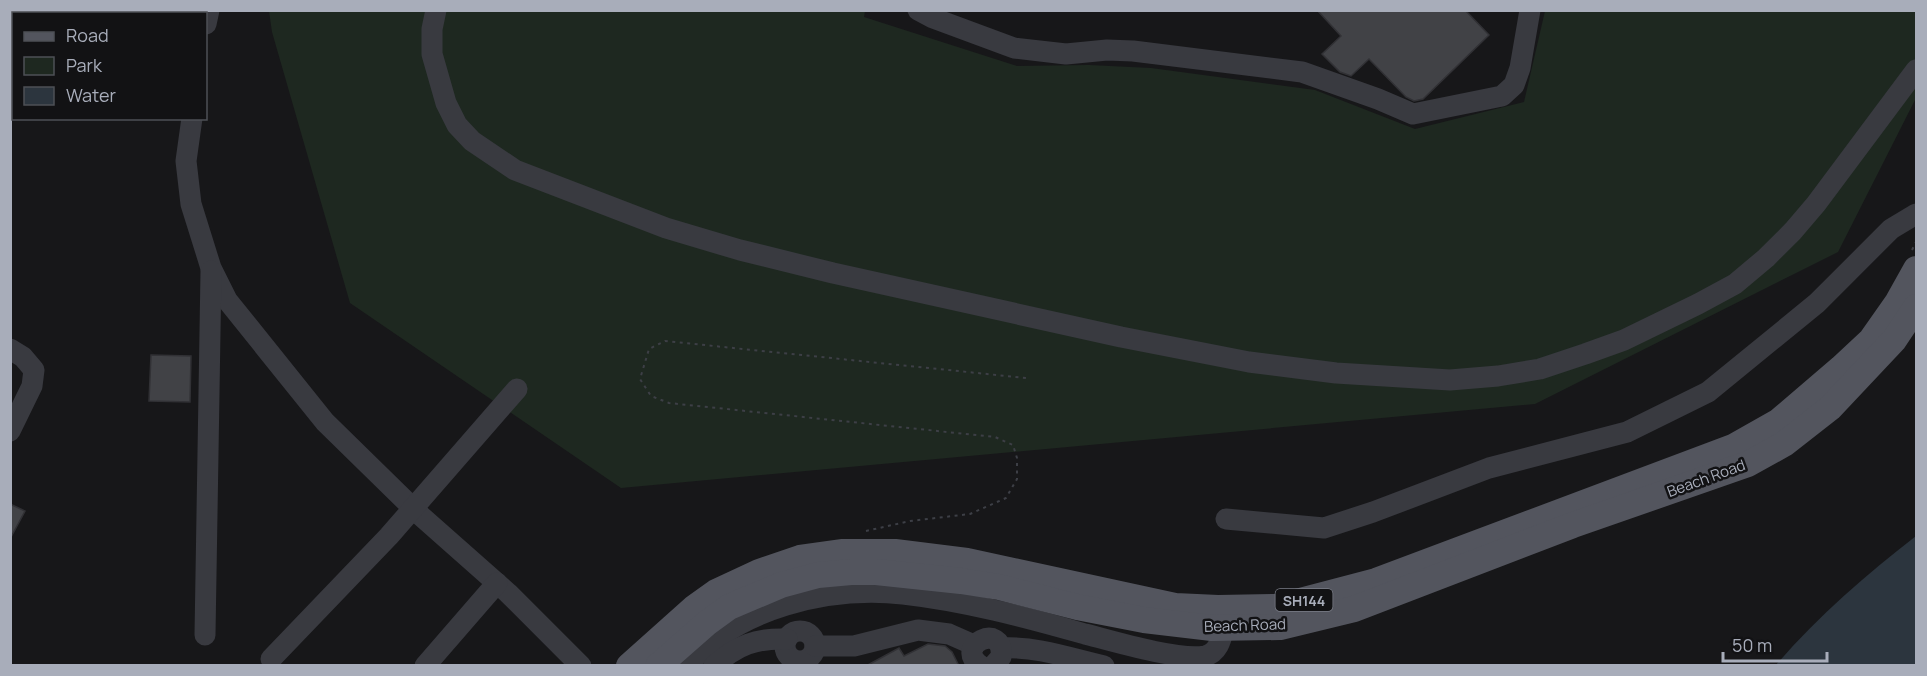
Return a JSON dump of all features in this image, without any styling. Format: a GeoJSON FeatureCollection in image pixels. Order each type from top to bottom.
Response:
{"type":"FeatureCollection","features":[{"type":"Feature","properties":{"kind":"main road","name":"SH144"},"geometry":{"type":"LineString","coordinates":[[629,666],[695,607],[716,592],[759,572],[800,558],[843,552],[895,552],[967,561],[1054,590],[1175,606],[1277,607],[1376,581],[1733,447],[1779,421],[1871,339],[1897,303],[1917,269]]}},
{"type":"Feature","properties":{"kind":"main road","name":"Beach Road"},"geometry":{"type":"LineString","coordinates":[[658,666],[729,607],[792,593],[818,575],[851,572],[940,578],[1002,600],[1054,590],[1144,620],[1224,628],[1280,627],[1354,609],[1573,525],[1748,464],[1784,444],[1830,408],[1894,340],[1917,307]]}},
{"type":"Feature","properties":{"kind":"street"},"geometry":{"type":"LineString","coordinates":[[436,10],[432,29],[432,54],[446,103],[457,125],[472,141],[515,170],[666,228],[740,250],[833,273],[1121,337],[1238,360],[1336,373],[1450,380],[1498,376],[1540,369],[1585,354],[1624,340],[1735,284],[1766,258],[1816,204],[1917,70]]}},
{"type":"Feature","properties":{"kind":"street"},"geometry":{"type":"LineString","coordinates":[[918,10],[933,18],[1014,48],[1066,54],[1107,50],[1133,51],[1302,72],[1413,114],[1502,96],[1514,85],[1520,68],[1530,10]]}},
{"type":"Feature","properties":{"kind":"street"},"geometry":{"type":"LineString","coordinates":[[192,120],[186,160],[190,204],[211,268],[227,300],[325,422],[421,516],[497,583],[581,666]]}},
{"type":"Feature","properties":{"kind":"street"},"geometry":{"type":"LineString","coordinates":[[1226,519],[1324,528],[1489,468],[1627,432],[1708,392],[1817,303],[1891,229],[1917,214]]}},
{"type":"Feature","properties":{"kind":"street"},"geometry":{"type":"LineString","coordinates":[[205,635],[211,268]]}},
{"type":"Feature","properties":{"kind":"street"},"geometry":{"type":"LineString","coordinates":[[10,349],[23,357],[34,370],[32,386],[10,431]]}},
{"type":"Feature","properties":{"kind":"street"},"geometry":{"type":"LineString","coordinates":[[271,659],[389,536],[517,389]]}},
{"type":"Feature","properties":{"kind":"street"},"geometry":{"type":"LineString","coordinates":[[425,666],[497,583]]}},
{"type":"Feature","properties":{"kind":"street"},"geometry":{"type":"LineString","coordinates":[[792,593],[793,636]]}},
{"type":"Feature","properties":{"kind":"street"},"geometry":{"type":"LineString","coordinates":[[687,666],[699,652],[736,625],[764,613],[792,593]]}},
{"type":"Feature","properties":{"kind":"street"},"geometry":{"type":"LineString","coordinates":[[990,649],[1002,600],[1106,640],[1196,661],[1215,652],[1220,644],[1224,628]]}},
{"type":"Feature","properties":{"kind":"street"},"geometry":{"type":"LineString","coordinates":[[714,666],[747,644],[759,640],[808,634],[815,646],[854,646],[918,630],[949,634],[990,649]]}},
{"type":"Feature","properties":{"kind":"street"},"geometry":{"type":"LineString","coordinates":[[981,666],[974,659],[972,650],[1018,647],[1104,666]]}},
{"type":"Feature","properties":{"kind":"path"},"geometry":{"type":"LineString","coordinates":[[856,534],[910,520],[970,514],[1006,498],[1017,479],[1017,458],[1013,445],[995,437],[669,403],[651,396],[640,379],[649,350],[665,341],[1026,378]]}},
{"type":"Feature","properties":{"kind":"green space"},"geometry":{"type":"Polygon","coordinates":[[[269,11],[865,11],[864,17],[1017,66],[1089,65],[1151,68],[1315,90],[1415,129],[1524,102],[1545,11],[1916,11],[1916,98],[1838,252],[1535,404],[621,488],[350,303],[272,32],[269,11]]]}},
{"type":"Feature","properties":{"kind":"water"},"geometry":{"type":"Polygon","coordinates":[[[1916,536],[1916,665],[1776,665],[1843,597],[1916,536]]]}},
{"type":"Feature","properties":{"kind":"building"},"geometry":{"type":"Polygon","coordinates":[[[1317,10],[1465,10],[1489,35],[1423,99],[1414,101],[1406,97],[1369,59],[1351,76],[1340,72],[1322,54],[1341,36],[1317,10]]]}},
{"type":"Feature","properties":{"kind":"building"},"geometry":{"type":"Polygon","coordinates":[[[151,355],[191,356],[190,402],[149,401],[151,355]]]}},
{"type":"Feature","properties":{"kind":"building"},"geometry":{"type":"Polygon","coordinates":[[[10,504],[25,511],[10,539],[10,504]]]}},
{"type":"Feature","properties":{"kind":"building"},"geometry":{"type":"Polygon","coordinates":[[[928,644],[945,646],[952,652],[959,666],[866,666],[899,648],[904,656],[928,644]]]}}]}
